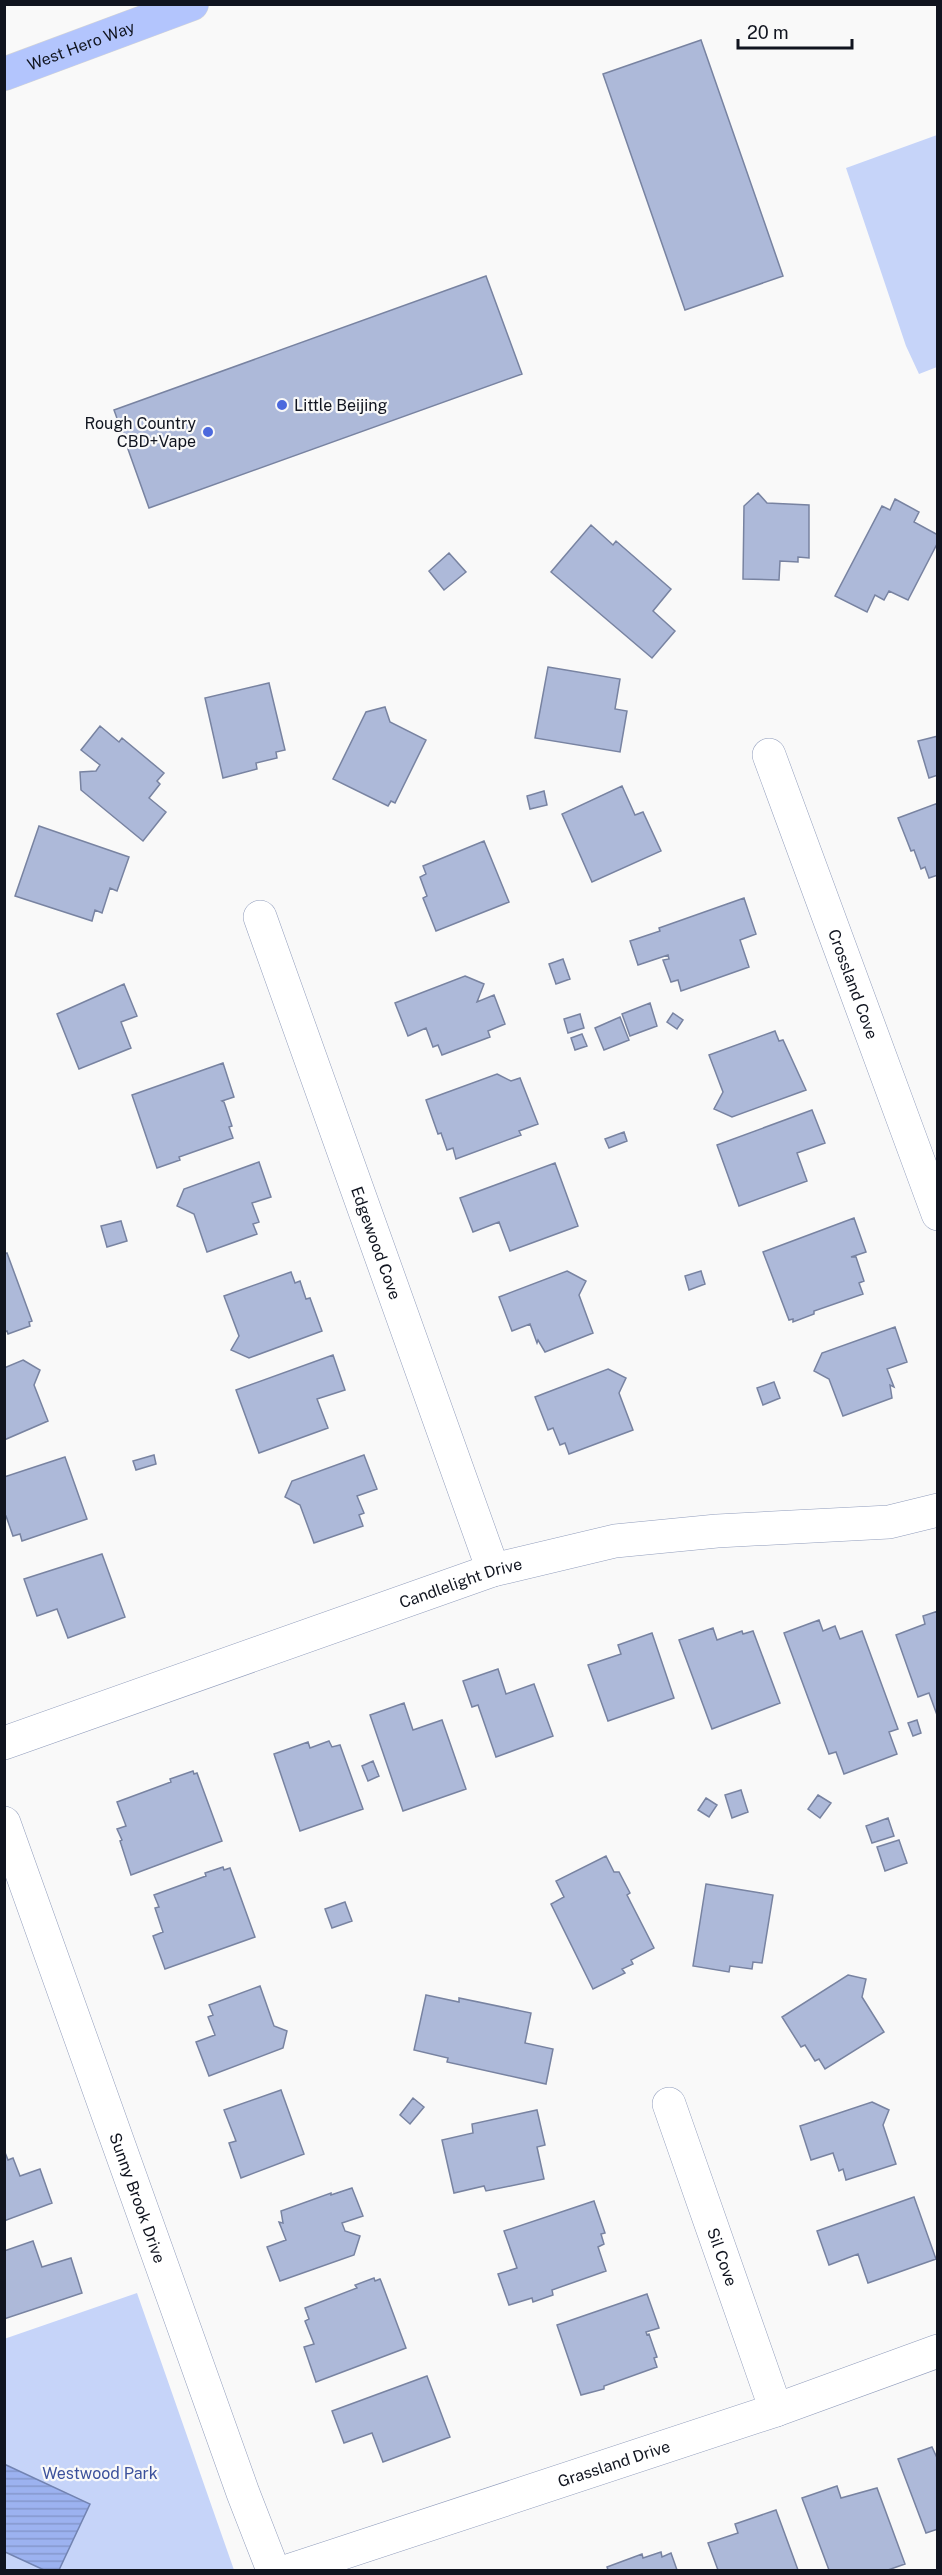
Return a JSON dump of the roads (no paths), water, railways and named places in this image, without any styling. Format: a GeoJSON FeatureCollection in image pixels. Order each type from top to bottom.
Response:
{"type":"FeatureCollection","features":[{"type":"Feature","properties":{"kind":"main road","name":"West Hero Way"},"geometry":{"type":"LineString","coordinates":[[4,74],[192,4]]}},
{"type":"Feature","properties":{"kind":"street","name":"Crossland Cove"},"geometry":{"type":"LineString","coordinates":[[769,755],[938,1214]]}},
{"type":"Feature","properties":{"kind":"street","name":"Edgewood Cove"},"geometry":{"type":"LineString","coordinates":[[260,917],[493,1570]]}},
{"type":"Feature","properties":{"kind":"street","name":"Candlelight Drive"},"geometry":{"type":"LineString","coordinates":[[4,1743],[493,1570],[615,1541],[717,1531],[889,1522],[938,1510]]}},
{"type":"Feature","properties":{"kind":"street","name":"Sunny Brook Drive"},"geometry":{"type":"LineString","coordinates":[[4,1823],[243,2493],[273,2571]]}},
{"type":"Feature","properties":{"kind":"street","name":"Sil Cove"},"geometry":{"type":"LineString","coordinates":[[669,2104],[776,2410]]}},
{"type":"Feature","properties":{"kind":"street","name":"Grassland Drive"},"geometry":{"type":"LineString","coordinates":[[291,2571],[776,2410],[938,2351]]}},
{"type":"Feature","properties":{"kind":"water"},"geometry":{"type":"Polygon","coordinates":[[[4,2464],[90,2504],[59,2570],[44,2570],[5,2552],[4,2464]]]}},
{"type":"Feature","properties":{"kind":"place","name":"Little Beijing"},"geometry":{"type":"Point","coordinates":[282,405]}},
{"type":"Feature","properties":{"kind":"place","name":"Rough Country CBD+Vape"},"geometry":{"type":"Point","coordinates":[208,432]}},
{"type":"Feature","properties":{"kind":"park label","name":"Westwood Park"},"geometry":{"type":"Point","coordinates":[100,2473]}}]}
